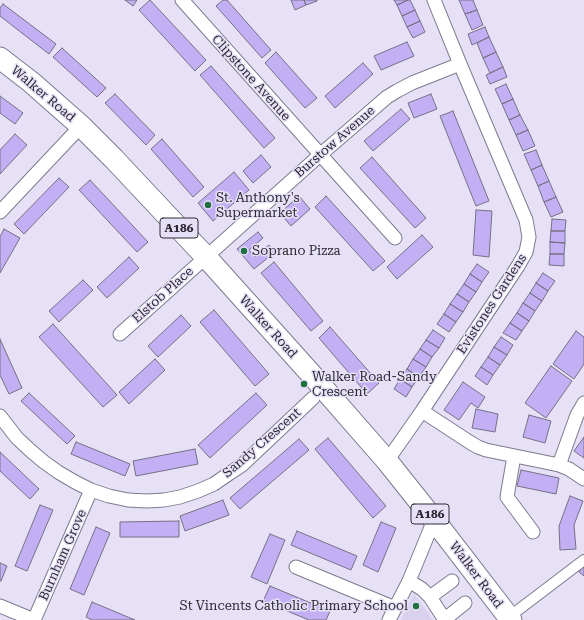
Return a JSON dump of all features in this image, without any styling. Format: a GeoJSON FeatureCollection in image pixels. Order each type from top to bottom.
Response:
{"type":"FeatureCollection","features":[{"type":"Feature","properties":{"kind":"main road","name":"Walker Road"},"geometry":{"type":"LineString","coordinates":[[0,58],[81,126],[114,158],[206,257],[387,461],[510,619]]}},
{"type":"Feature","properties":{"kind":"street","name":"Clipstone Avenue"},"geometry":{"type":"LineString","coordinates":[[182,0],[395,238]]}},
{"type":"Feature","properties":{"kind":"street","name":"Evistones Gardens"},"geometry":{"type":"LineString","coordinates":[[387,461],[521,263],[526,252],[529,237],[526,220],[434,0]]}},
{"type":"Feature","properties":{"kind":"street","name":"Burstow Avenue"},"geometry":{"type":"LineString","coordinates":[[206,257],[387,97],[412,83],[460,64]]}},
{"type":"Feature","properties":{"kind":"street"},"geometry":{"type":"LineString","coordinates":[[0,212],[81,126]]}},
{"type":"Feature","properties":{"kind":"street","name":"Elstob Place"},"geometry":{"type":"LineString","coordinates":[[120,334],[206,257]]}},
{"type":"Feature","properties":{"kind":"street","name":"Sandy Crescent"},"geometry":{"type":"LineString","coordinates":[[0,416],[17,438],[44,462],[58,472],[91,490],[109,496],[128,500],[147,501],[180,497],[214,484],[242,465],[313,398]]}},
{"type":"Feature","properties":{"kind":"street"},"geometry":{"type":"LineString","coordinates":[[559,465],[577,415],[584,403]]}},
{"type":"Feature","properties":{"kind":"street"},"geometry":{"type":"LineString","coordinates":[[422,411],[474,445],[486,450],[559,465],[569,469],[584,479]]}},
{"type":"Feature","properties":{"kind":"street"},"geometry":{"type":"LineString","coordinates":[[514,456],[507,497],[533,532]]}},
{"type":"Feature","properties":{"kind":"street","name":"Burnham Grove"},"geometry":{"type":"LineString","coordinates":[[34,620],[91,490]]}},
{"type":"Feature","properties":{"kind":"street"},"geometry":{"type":"LineString","coordinates":[[296,567],[392,614],[409,581],[434,520]]}},
{"type":"Feature","properties":{"kind":"street"},"geometry":{"type":"LineString","coordinates":[[510,619],[584,560]]}},
{"type":"Feature","properties":{"kind":"street"},"geometry":{"type":"LineString","coordinates":[[409,581],[422,589],[430,597],[445,620],[465,603]]}},
{"type":"Feature","properties":{"kind":"street"},"geometry":{"type":"LineString","coordinates":[[430,597],[452,581]]}},
{"type":"Feature","properties":{"kind":"street"},"geometry":{"type":"LineString","coordinates":[[0,606],[34,620]]}},
{"type":"Feature","properties":{"kind":"shaded area","name":"St Vincents Catholic Primary School"},"geometry":{"type":"Polygon","coordinates":[[[414,593],[433,620],[401,620],[414,593]]]}},
{"type":"Feature","properties":{"kind":"building"},"geometry":{"type":"Polygon","coordinates":[[[125,0],[137,0],[133,6],[125,0]]]}},
{"type":"Feature","properties":{"kind":"building"},"geometry":{"type":"Polygon","coordinates":[[[150,0],[206,60],[195,71],[139,10],[150,0]]]}},
{"type":"Feature","properties":{"kind":"building"},"geometry":{"type":"Polygon","coordinates":[[[223,0],[227,0],[271,50],[262,58],[216,6],[223,0]]]}},
{"type":"Feature","properties":{"kind":"building"},"geometry":{"type":"Polygon","coordinates":[[[291,0],[304,0],[306,5],[295,10],[291,0]]]}},
{"type":"Feature","properties":{"kind":"building"},"geometry":{"type":"Polygon","coordinates":[[[304,0],[317,0],[317,1],[306,5],[304,0]]]}},
{"type":"Feature","properties":{"kind":"building"},"geometry":{"type":"Polygon","coordinates":[[[394,0],[408,0],[397,5],[394,0]]]}},
{"type":"Feature","properties":{"kind":"building"},"geometry":{"type":"Polygon","coordinates":[[[410,0],[415,10],[402,16],[397,5],[410,0]]]}},
{"type":"Feature","properties":{"kind":"building"},"geometry":{"type":"Polygon","coordinates":[[[459,0],[473,0],[477,10],[465,14],[459,0]]]}},
{"type":"Feature","properties":{"kind":"building"},"geometry":{"type":"Polygon","coordinates":[[[3,4],[56,44],[49,54],[0,16],[0,8],[3,4]]]}},
{"type":"Feature","properties":{"kind":"building"},"geometry":{"type":"Polygon","coordinates":[[[415,10],[420,21],[407,27],[402,16],[415,10]]]}},
{"type":"Feature","properties":{"kind":"building"},"geometry":{"type":"Polygon","coordinates":[[[477,10],[483,25],[472,30],[465,14],[477,10]]]}},
{"type":"Feature","properties":{"kind":"building"},"geometry":{"type":"Polygon","coordinates":[[[420,21],[425,32],[413,38],[407,27],[420,21]]]}},
{"type":"Feature","properties":{"kind":"building"},"geometry":{"type":"Polygon","coordinates":[[[485,27],[489,37],[472,45],[468,34],[485,27]]]}},
{"type":"Feature","properties":{"kind":"building"},"geometry":{"type":"Polygon","coordinates":[[[489,37],[496,52],[483,58],[477,43],[489,37]]]}},
{"type":"Feature","properties":{"kind":"building"},"geometry":{"type":"Polygon","coordinates":[[[407,42],[414,56],[381,70],[374,56],[407,42]]]}},
{"type":"Feature","properties":{"kind":"building"},"geometry":{"type":"Polygon","coordinates":[[[62,48],[106,88],[97,97],[53,57],[62,48]]]}},
{"type":"Feature","properties":{"kind":"building"},"geometry":{"type":"Polygon","coordinates":[[[276,52],[317,98],[305,108],[265,63],[276,52]]]}},
{"type":"Feature","properties":{"kind":"building"},"geometry":{"type":"Polygon","coordinates":[[[496,52],[503,67],[490,73],[483,58],[496,52]]]}},
{"type":"Feature","properties":{"kind":"building"},"geometry":{"type":"Polygon","coordinates":[[[363,63],[373,74],[335,108],[325,96],[363,63]]]}},
{"type":"Feature","properties":{"kind":"building"},"geometry":{"type":"Polygon","coordinates":[[[211,66],[275,138],[264,148],[200,75],[211,66]]]}},
{"type":"Feature","properties":{"kind":"building"},"geometry":{"type":"Polygon","coordinates":[[[503,67],[507,77],[490,84],[486,75],[503,67]]]}},
{"type":"Feature","properties":{"kind":"building"},"geometry":{"type":"Polygon","coordinates":[[[506,84],[513,99],[502,104],[495,89],[506,84]]]}},
{"type":"Feature","properties":{"kind":"building"},"geometry":{"type":"Polygon","coordinates":[[[115,94],[155,135],[146,145],[105,103],[115,94]]]}},
{"type":"Feature","properties":{"kind":"building"},"geometry":{"type":"Polygon","coordinates":[[[431,94],[437,109],[414,118],[408,103],[431,94]]]}},
{"type":"Feature","properties":{"kind":"building"},"geometry":{"type":"Polygon","coordinates":[[[0,96],[23,113],[15,124],[0,113],[0,96]]]}},
{"type":"Feature","properties":{"kind":"building"},"geometry":{"type":"Polygon","coordinates":[[[513,99],[520,115],[509,120],[502,104],[513,99]]]}},
{"type":"Feature","properties":{"kind":"building"},"geometry":{"type":"Polygon","coordinates":[[[401,109],[410,119],[373,151],[364,141],[401,109]]]}},
{"type":"Feature","properties":{"kind":"building"},"geometry":{"type":"Polygon","coordinates":[[[453,111],[489,201],[476,206],[440,116],[453,111]]]}},
{"type":"Feature","properties":{"kind":"building"},"geometry":{"type":"Polygon","coordinates":[[[520,115],[528,130],[516,135],[509,120],[520,115]]]}},
{"type":"Feature","properties":{"kind":"building"},"geometry":{"type":"Polygon","coordinates":[[[528,130],[535,146],[523,151],[516,135],[528,130]]]}},
{"type":"Feature","properties":{"kind":"building"},"geometry":{"type":"Polygon","coordinates":[[[15,134],[27,145],[0,174],[0,150],[15,134]]]}},
{"type":"Feature","properties":{"kind":"building"},"geometry":{"type":"Polygon","coordinates":[[[162,139],[204,187],[193,197],[151,149],[162,139]]]}},
{"type":"Feature","properties":{"kind":"building"},"geometry":{"type":"Polygon","coordinates":[[[536,150],[542,165],[531,170],[524,154],[536,150]]]}},
{"type":"Feature","properties":{"kind":"building"},"geometry":{"type":"Polygon","coordinates":[[[261,155],[271,167],[253,183],[243,171],[261,155]]]}},
{"type":"Feature","properties":{"kind":"building"},"geometry":{"type":"Polygon","coordinates":[[[372,157],[426,218],[415,228],[360,168],[372,157]]]}},
{"type":"Feature","properties":{"kind":"building"},"geometry":{"type":"Polygon","coordinates":[[[542,165],[549,181],[538,186],[531,170],[542,165]]]}},
{"type":"Feature","properties":{"kind":"building"},"geometry":{"type":"Polygon","coordinates":[[[234,172],[249,190],[213,221],[198,203],[234,172]]]}},
{"type":"Feature","properties":{"kind":"building"},"geometry":{"type":"Polygon","coordinates":[[[59,178],[69,187],[24,234],[14,224],[59,178]]]}},
{"type":"Feature","properties":{"kind":"building"},"geometry":{"type":"Polygon","coordinates":[[[90,180],[148,242],[137,252],[79,190],[90,180]]]}},
{"type":"Feature","properties":{"kind":"building"},"geometry":{"type":"Polygon","coordinates":[[[549,181],[556,197],[544,202],[538,186],[549,181]]]}},
{"type":"Feature","properties":{"kind":"building"},"geometry":{"type":"Polygon","coordinates":[[[299,196],[310,209],[291,226],[280,213],[299,196]]]}},
{"type":"Feature","properties":{"kind":"building"},"geometry":{"type":"Polygon","coordinates":[[[326,196],[385,261],[373,271],[315,207],[326,196]]]}},
{"type":"Feature","properties":{"kind":"building"},"geometry":{"type":"Polygon","coordinates":[[[556,197],[563,212],[551,217],[544,202],[556,197]]]}},
{"type":"Feature","properties":{"kind":"building"},"geometry":{"type":"Polygon","coordinates":[[[476,210],[492,211],[489,257],[473,255],[476,210]]]}},
{"type":"Feature","properties":{"kind":"building"},"geometry":{"type":"Polygon","coordinates":[[[552,219],[566,220],[565,231],[551,231],[552,219]]]}},
{"type":"Feature","properties":{"kind":"building"},"geometry":{"type":"Polygon","coordinates":[[[4,229],[20,238],[0,273],[0,237],[4,229]]]}},
{"type":"Feature","properties":{"kind":"building"},"geometry":{"type":"Polygon","coordinates":[[[551,231],[565,231],[565,243],[550,242],[551,231]]]}},
{"type":"Feature","properties":{"kind":"building"},"geometry":{"type":"Polygon","coordinates":[[[258,232],[263,238],[249,250],[255,257],[269,245],[275,252],[254,269],[237,249],[258,232]]]}},
{"type":"Feature","properties":{"kind":"building"},"geometry":{"type":"Polygon","coordinates":[[[422,235],[433,247],[397,279],[387,267],[422,235]]]}},
{"type":"Feature","properties":{"kind":"building"},"geometry":{"type":"Polygon","coordinates":[[[550,242],[565,243],[564,254],[550,254],[550,242]]]}},
{"type":"Feature","properties":{"kind":"building"},"geometry":{"type":"Polygon","coordinates":[[[550,254],[564,254],[564,266],[549,265],[550,254]]]}},
{"type":"Feature","properties":{"kind":"building"},"geometry":{"type":"Polygon","coordinates":[[[129,257],[139,268],[107,298],[97,287],[129,257]]]}},
{"type":"Feature","properties":{"kind":"building"},"geometry":{"type":"Polygon","coordinates":[[[274,262],[323,321],[311,331],[261,273],[274,262]]]}},
{"type":"Feature","properties":{"kind":"building"},"geometry":{"type":"Polygon","coordinates":[[[477,264],[489,272],[482,282],[470,274],[477,264]]]}},
{"type":"Feature","properties":{"kind":"building"},"geometry":{"type":"Polygon","coordinates":[[[543,273],[555,281],[548,291],[536,283],[543,273]]]}},
{"type":"Feature","properties":{"kind":"building"},"geometry":{"type":"Polygon","coordinates":[[[470,274],[482,282],[476,292],[464,284],[470,274]]]}},
{"type":"Feature","properties":{"kind":"building"},"geometry":{"type":"Polygon","coordinates":[[[83,280],[93,290],[59,322],[49,311],[83,280]]]}},
{"type":"Feature","properties":{"kind":"building"},"geometry":{"type":"Polygon","coordinates":[[[536,283],[548,291],[542,301],[530,293],[536,283]]]}},
{"type":"Feature","properties":{"kind":"building"},"geometry":{"type":"Polygon","coordinates":[[[464,284],[476,292],[469,302],[457,294],[464,284]]]}},
{"type":"Feature","properties":{"kind":"building"},"geometry":{"type":"Polygon","coordinates":[[[530,293],[542,301],[535,311],[523,303],[530,293]]]}},
{"type":"Feature","properties":{"kind":"building"},"geometry":{"type":"Polygon","coordinates":[[[457,294],[469,302],[463,312],[450,304],[457,294]]]}},
{"type":"Feature","properties":{"kind":"building"},"geometry":{"type":"Polygon","coordinates":[[[523,303],[535,311],[529,321],[517,313],[523,303]]]}},
{"type":"Feature","properties":{"kind":"building"},"geometry":{"type":"Polygon","coordinates":[[[450,304],[463,312],[456,322],[444,314],[450,304]]]}},
{"type":"Feature","properties":{"kind":"building"},"geometry":{"type":"Polygon","coordinates":[[[214,310],[269,374],[255,386],[200,322],[214,310]]]}},
{"type":"Feature","properties":{"kind":"building"},"geometry":{"type":"Polygon","coordinates":[[[517,313],[529,321],[522,331],[510,323],[517,313]]]}},
{"type":"Feature","properties":{"kind":"building"},"geometry":{"type":"Polygon","coordinates":[[[444,314],[456,322],[449,332],[437,324],[444,314]]]}},
{"type":"Feature","properties":{"kind":"building"},"geometry":{"type":"Polygon","coordinates":[[[181,315],[191,326],[158,357],[148,346],[181,315]]]}},
{"type":"Feature","properties":{"kind":"building"},"geometry":{"type":"Polygon","coordinates":[[[510,323],[522,331],[516,340],[503,333],[510,323]]]}},
{"type":"Feature","properties":{"kind":"building"},"geometry":{"type":"Polygon","coordinates":[[[53,324],[117,395],[103,407],[39,337],[53,324]]]}},
{"type":"Feature","properties":{"kind":"building"},"geometry":{"type":"Polygon","coordinates":[[[330,327],[379,383],[367,394],[319,338],[330,327]]]}},
{"type":"Feature","properties":{"kind":"building"},"geometry":{"type":"Polygon","coordinates":[[[433,330],[445,338],[439,348],[426,340],[433,330]]]}},
{"type":"Feature","properties":{"kind":"building"},"geometry":{"type":"Polygon","coordinates":[[[576,331],[584,337],[584,364],[574,379],[553,364],[576,331]]]}},
{"type":"Feature","properties":{"kind":"building"},"geometry":{"type":"Polygon","coordinates":[[[501,337],[513,345],[507,355],[494,347],[501,337]]]}},
{"type":"Feature","properties":{"kind":"building"},"geometry":{"type":"Polygon","coordinates":[[[0,339],[22,388],[9,394],[0,375],[0,339]]]}},
{"type":"Feature","properties":{"kind":"building"},"geometry":{"type":"Polygon","coordinates":[[[426,340],[439,348],[432,357],[420,349],[426,340]]]}},
{"type":"Feature","properties":{"kind":"building"},"geometry":{"type":"Polygon","coordinates":[[[494,347],[507,355],[500,365],[488,357],[494,347]]]}},
{"type":"Feature","properties":{"kind":"building"},"geometry":{"type":"Polygon","coordinates":[[[420,349],[432,357],[426,367],[413,359],[420,349]]]}},
{"type":"Feature","properties":{"kind":"building"},"geometry":{"type":"Polygon","coordinates":[[[488,357],[500,365],[493,375],[481,367],[488,357]]]}},
{"type":"Feature","properties":{"kind":"building"},"geometry":{"type":"Polygon","coordinates":[[[155,359],[165,370],[129,404],[119,392],[155,359]]]}},
{"type":"Feature","properties":{"kind":"building"},"geometry":{"type":"Polygon","coordinates":[[[413,359],[426,367],[419,377],[407,369],[413,359]]]}},
{"type":"Feature","properties":{"kind":"building"},"geometry":{"type":"Polygon","coordinates":[[[551,366],[572,381],[546,418],[525,403],[551,366]]]}},
{"type":"Feature","properties":{"kind":"building"},"geometry":{"type":"Polygon","coordinates":[[[481,367],[493,375],[487,385],[475,376],[481,367]]]}},
{"type":"Feature","properties":{"kind":"building"},"geometry":{"type":"Polygon","coordinates":[[[407,369],[419,377],[412,387],[400,379],[407,369]]]}},
{"type":"Feature","properties":{"kind":"building"},"geometry":{"type":"Polygon","coordinates":[[[400,379],[412,387],[406,397],[394,389],[400,379]]]}},
{"type":"Feature","properties":{"kind":"building"},"geometry":{"type":"Polygon","coordinates":[[[463,382],[485,397],[478,408],[471,403],[459,420],[444,410],[463,382]]]}},
{"type":"Feature","properties":{"kind":"building"},"geometry":{"type":"Polygon","coordinates":[[[29,393],[75,436],[67,444],[21,401],[29,393]]]}},
{"type":"Feature","properties":{"kind":"building"},"geometry":{"type":"Polygon","coordinates":[[[256,393],[267,405],[210,458],[198,445],[256,393]]]}},
{"type":"Feature","properties":{"kind":"building"},"geometry":{"type":"Polygon","coordinates":[[[476,409],[498,414],[495,432],[472,428],[476,409]]]}},
{"type":"Feature","properties":{"kind":"building"},"geometry":{"type":"Polygon","coordinates":[[[529,415],[551,421],[545,443],[523,437],[529,415]]]}},
{"type":"Feature","properties":{"kind":"building"},"geometry":{"type":"Polygon","coordinates":[[[584,437],[584,458],[574,451],[584,437]]]}},
{"type":"Feature","properties":{"kind":"building"},"geometry":{"type":"Polygon","coordinates":[[[328,438],[386,506],[373,518],[315,449],[328,438]]]}},
{"type":"Feature","properties":{"kind":"building"},"geometry":{"type":"Polygon","coordinates":[[[299,439],[309,450],[240,509],[230,498],[299,439]]]}},
{"type":"Feature","properties":{"kind":"building"},"geometry":{"type":"Polygon","coordinates":[[[76,442],[130,464],[125,476],[71,454],[76,442]]]}},
{"type":"Feature","properties":{"kind":"building"},"geometry":{"type":"Polygon","coordinates":[[[195,449],[198,464],[136,476],[133,461],[195,449]]]}},
{"type":"Feature","properties":{"kind":"building"},"geometry":{"type":"Polygon","coordinates":[[[0,452],[39,489],[30,499],[0,471],[0,452]]]}},
{"type":"Feature","properties":{"kind":"building"},"geometry":{"type":"Polygon","coordinates":[[[521,470],[559,478],[556,494],[517,486],[521,470]]]}},
{"type":"Feature","properties":{"kind":"building"},"geometry":{"type":"Polygon","coordinates":[[[570,496],[583,501],[574,525],[576,549],[560,550],[559,526],[570,496]]]}},
{"type":"Feature","properties":{"kind":"building"},"geometry":{"type":"Polygon","coordinates":[[[223,500],[229,515],[185,531],[180,516],[223,500]]]}},
{"type":"Feature","properties":{"kind":"building"},"geometry":{"type":"Polygon","coordinates":[[[40,505],[53,510],[27,571],[15,566],[40,505]]]}},
{"type":"Feature","properties":{"kind":"building"},"geometry":{"type":"Polygon","coordinates":[[[179,521],[179,537],[120,537],[120,522],[179,521]]]}},
{"type":"Feature","properties":{"kind":"building"},"geometry":{"type":"Polygon","coordinates":[[[381,522],[396,528],[378,572],[363,565],[381,522]]]}},
{"type":"Feature","properties":{"kind":"building"},"geometry":{"type":"Polygon","coordinates":[[[96,527],[110,533],[84,595],[70,589],[96,527]]]}},
{"type":"Feature","properties":{"kind":"building"},"geometry":{"type":"Polygon","coordinates":[[[297,531],[357,556],[351,570],[291,545],[297,531]]]}},
{"type":"Feature","properties":{"kind":"building"},"geometry":{"type":"Polygon","coordinates":[[[270,534],[285,540],[267,584],[251,577],[270,534]]]}},
{"type":"Feature","properties":{"kind":"building"},"geometry":{"type":"Polygon","coordinates":[[[0,563],[7,566],[1,581],[0,581],[0,563]]]}},
{"type":"Feature","properties":{"kind":"building"},"geometry":{"type":"Polygon","coordinates":[[[584,565],[584,576],[579,572],[584,565]]]}},
{"type":"Feature","properties":{"kind":"building"},"geometry":{"type":"Polygon","coordinates":[[[270,586],[330,611],[326,620],[309,620],[263,601],[270,586]]]}},
{"type":"Feature","properties":{"kind":"building"},"geometry":{"type":"Polygon","coordinates":[[[92,602],[135,620],[92,620],[86,617],[92,602]]]}},
{"type":"Feature","properties":{"kind":"place","name":"St. Anthony's Supermarket"},"geometry":{"type":"Point","coordinates":[208,205]}},
{"type":"Feature","properties":{"kind":"place","name":"Soprano Pizza"},"geometry":{"type":"Point","coordinates":[244,251]}},
{"type":"Feature","properties":{"kind":"place","name":"Walker Road-Sandy Crescent"},"geometry":{"type":"Point","coordinates":[304,384]}},
{"type":"Feature","properties":{"kind":"place","name":"St Vincents Catholic Primary School"},"geometry":{"type":"Point","coordinates":[416,606]}}]}
